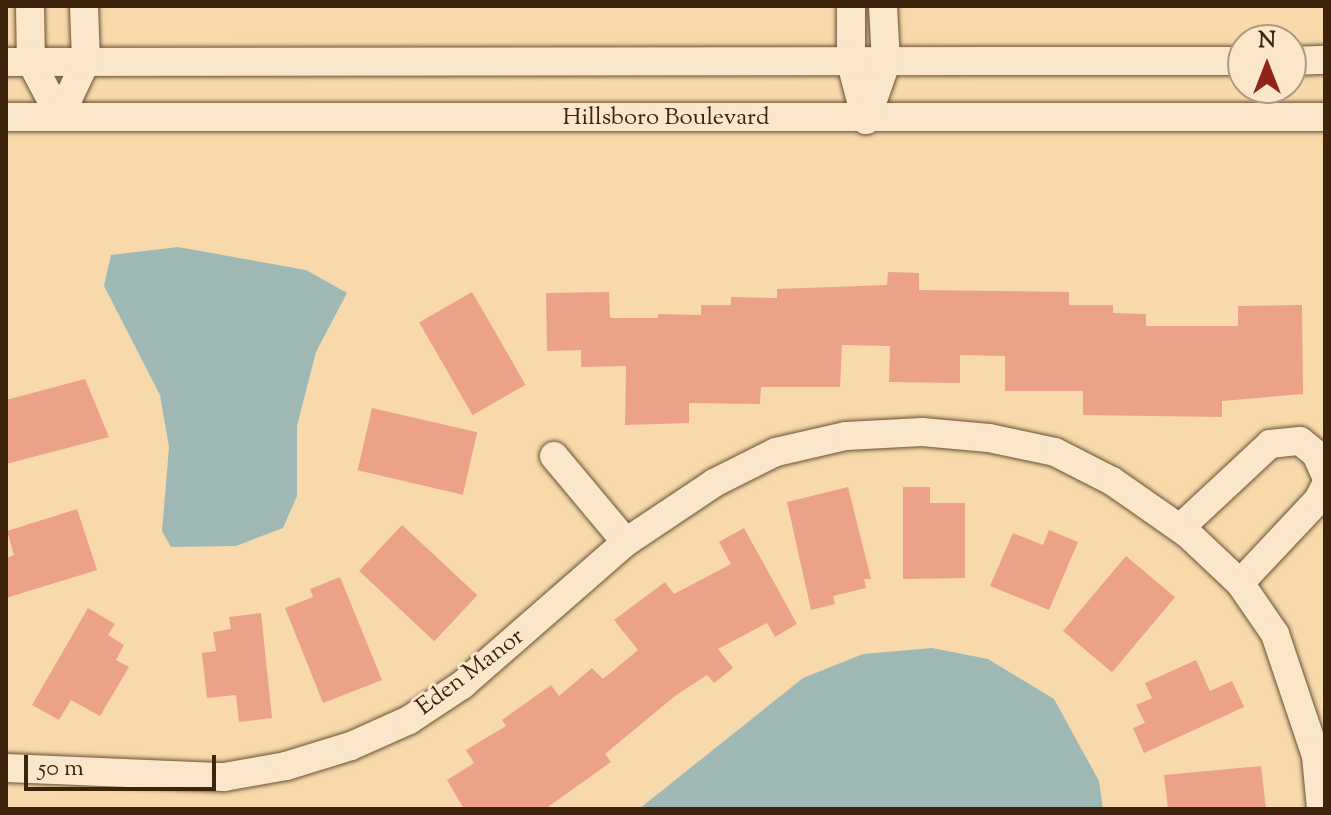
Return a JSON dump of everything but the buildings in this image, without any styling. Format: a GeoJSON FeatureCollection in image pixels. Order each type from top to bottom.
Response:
{"type":"FeatureCollection","features":[{"type":"Feature","properties":{"kind":"street"},"geometry":{"type":"LineString","coordinates":[[30,6],[19,62],[60,116],[86,61],[84,6]]}},
{"type":"Feature","properties":{"kind":"street"},"geometry":{"type":"LineString","coordinates":[[851,6],[851,63],[866,120]]}},
{"type":"Feature","properties":{"kind":"street"},"geometry":{"type":"LineString","coordinates":[[866,120],[886,63],[883,6]]}},
{"type":"Feature","properties":{"kind":"street"},"geometry":{"type":"LineString","coordinates":[[19,62],[1227,61]]}},
{"type":"Feature","properties":{"kind":"street","name":"Hillsboro Boulevard"},"geometry":{"type":"LineString","coordinates":[[6,117],[866,120],[1325,117]]}},
{"type":"Feature","properties":{"kind":"street","name":"Eden Manor"},"geometry":{"type":"LineString","coordinates":[[6,768],[224,777],[286,766],[351,746],[409,720],[462,685],[626,542],[714,483],[776,452],[846,436],[922,432],[989,438],[1055,452],[1112,481],[1180,528],[1240,583],[1275,634],[1299,695],[1316,756],[1321,809]]}},
{"type":"Feature","properties":{"kind":"street"},"geometry":{"type":"LineString","coordinates":[[1180,528],[1270,444],[1300,441],[1316,454],[1325,474]]}},
{"type":"Feature","properties":{"kind":"street"},"geometry":{"type":"LineString","coordinates":[[554,456],[626,542]]}},
{"type":"Feature","properties":{"kind":"street"},"geometry":{"type":"LineString","coordinates":[[1240,583],[1318,500],[1325,486]]}},
{"type":"Feature","properties":{"kind":"water"},"geometry":{"type":"Polygon","coordinates":[[[178,247],[306,270],[347,293],[316,352],[297,426],[297,496],[283,528],[236,546],[171,547],[162,531],[169,447],[160,395],[104,286],[111,255],[178,247]]]}},
{"type":"Feature","properties":{"kind":"water"},"geometry":{"type":"Polygon","coordinates":[[[932,648],[988,659],[1054,699],[1099,781],[1103,809],[639,809],[803,678],[863,654],[932,648]]]}}]}
